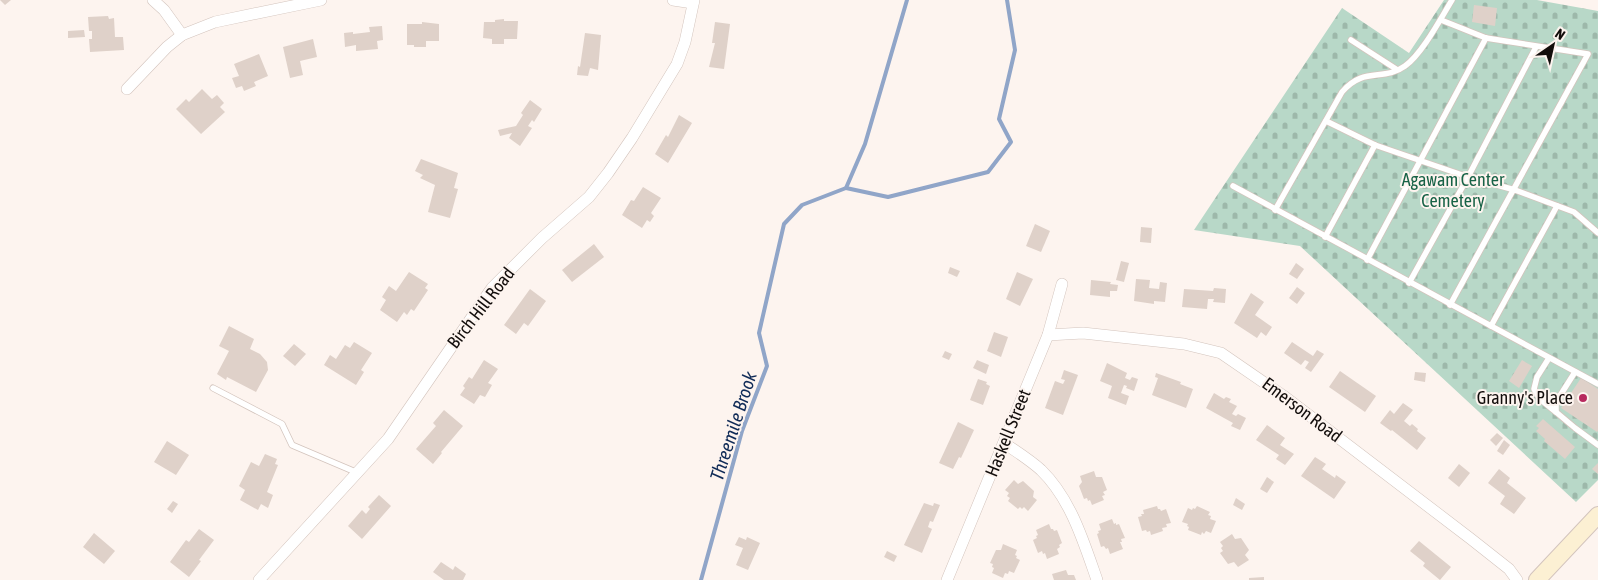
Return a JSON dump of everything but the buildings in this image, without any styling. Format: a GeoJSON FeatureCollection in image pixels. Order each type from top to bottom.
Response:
{"type":"FeatureCollection","features":[{"type":"Feature","properties":{"kind":"main road"},"geometry":{"type":"LineString","coordinates":[[1537,580],[1598,514]]}},
{"type":"Feature","properties":{"kind":"street"},"geometry":{"type":"LineString","coordinates":[[153,0],[164,10],[182,35]]}},
{"type":"Feature","properties":{"kind":"street"},"geometry":{"type":"LineString","coordinates":[[127,89],[182,35],[215,22],[320,0]]}},
{"type":"Feature","properties":{"kind":"street"},"geometry":{"type":"LineString","coordinates":[[673,0],[693,2]]}},
{"type":"Feature","properties":{"kind":"street","name":"Birch Hill Road"},"geometry":{"type":"LineString","coordinates":[[259,580],[388,438],[492,288],[547,233],[589,197],[608,172],[642,123],[677,64],[685,42],[693,2]]}},
{"type":"Feature","properties":{"kind":"street","name":"Haskell Street"},"geometry":{"type":"LineString","coordinates":[[947,580],[1048,335],[1062,284]]}},
{"type":"Feature","properties":{"kind":"street","name":"Emerson Road"},"geometry":{"type":"LineString","coordinates":[[1048,335],[1083,333],[1175,343],[1221,353],[1285,397],[1448,521],[1509,569],[1517,580]]}},
{"type":"Feature","properties":{"kind":"street"},"geometry":{"type":"LineString","coordinates":[[1004,443],[1042,470],[1058,491],[1080,534],[1097,580]]}},
{"type":"Feature","properties":{"kind":"lane"},"geometry":{"type":"LineString","coordinates":[[1275,210],[1342,92],[1355,80],[1365,76],[1385,74],[1404,67],[1415,56],[1441,20],[1452,0]]}},
{"type":"Feature","properties":{"kind":"lane"},"geometry":{"type":"LineString","coordinates":[[1441,20],[1486,38],[1588,54],[1515,190],[1450,305]]}},
{"type":"Feature","properties":{"kind":"lane"},"geometry":{"type":"LineString","coordinates":[[1367,260],[1486,38]]}},
{"type":"Feature","properties":{"kind":"lane"},"geometry":{"type":"LineString","coordinates":[[1351,40],[1396,69]]}},
{"type":"Feature","properties":{"kind":"lane"},"geometry":{"type":"LineString","coordinates":[[1409,283],[1536,47]]}},
{"type":"Feature","properties":{"kind":"lane"},"geometry":{"type":"LineString","coordinates":[[1326,121],[1375,145],[1515,190],[1574,212],[1598,232]]}},
{"type":"Feature","properties":{"kind":"lane"},"geometry":{"type":"LineString","coordinates":[[1326,237],[1375,145]]}},
{"type":"Feature","properties":{"kind":"lane"},"geometry":{"type":"LineString","coordinates":[[1233,186],[1598,384]]}},
{"type":"Feature","properties":{"kind":"lane"},"geometry":{"type":"LineString","coordinates":[[1491,326],[1557,206]]}},
{"type":"Feature","properties":{"kind":"lane"},"geometry":{"type":"LineString","coordinates":[[1549,358],[1537,377],[1534,389],[1540,399],[1598,445]]}},
{"type":"Feature","properties":{"kind":"lane"},"geometry":{"type":"LineString","coordinates":[[1556,412],[1556,402],[1575,372]]}},
{"type":"Feature","properties":{"kind":"lane"},"geometry":{"type":"LineString","coordinates":[[213,388],[282,424],[292,445],[358,473]]}},
{"type":"Feature","properties":{"kind":"green space","name":"Agawam Center Cemetery"},"geometry":{"type":"Polygon","coordinates":[[[1444,0],[1537,0],[1598,11],[1598,480],[1576,502],[1300,246],[1194,230],[1342,8],[1409,53],[1444,0]]]}},
{"type":"Feature","properties":{"kind":"waterway","name":"Threemile Brook"},"geometry":{"type":"LineString","coordinates":[[701,580],[742,431],[767,366],[759,333],[784,224],[802,205],[846,188],[865,144],[907,0]]}},
{"type":"Feature","properties":{"kind":"waterway"},"geometry":{"type":"LineString","coordinates":[[846,188],[888,197],[988,172],[1011,142],[999,119],[1015,50],[1007,0]]}},
{"type":"Feature","properties":{"kind":"place","name":"Granny's Place"},"geometry":{"type":"Point","coordinates":[1583,398]}}]}
